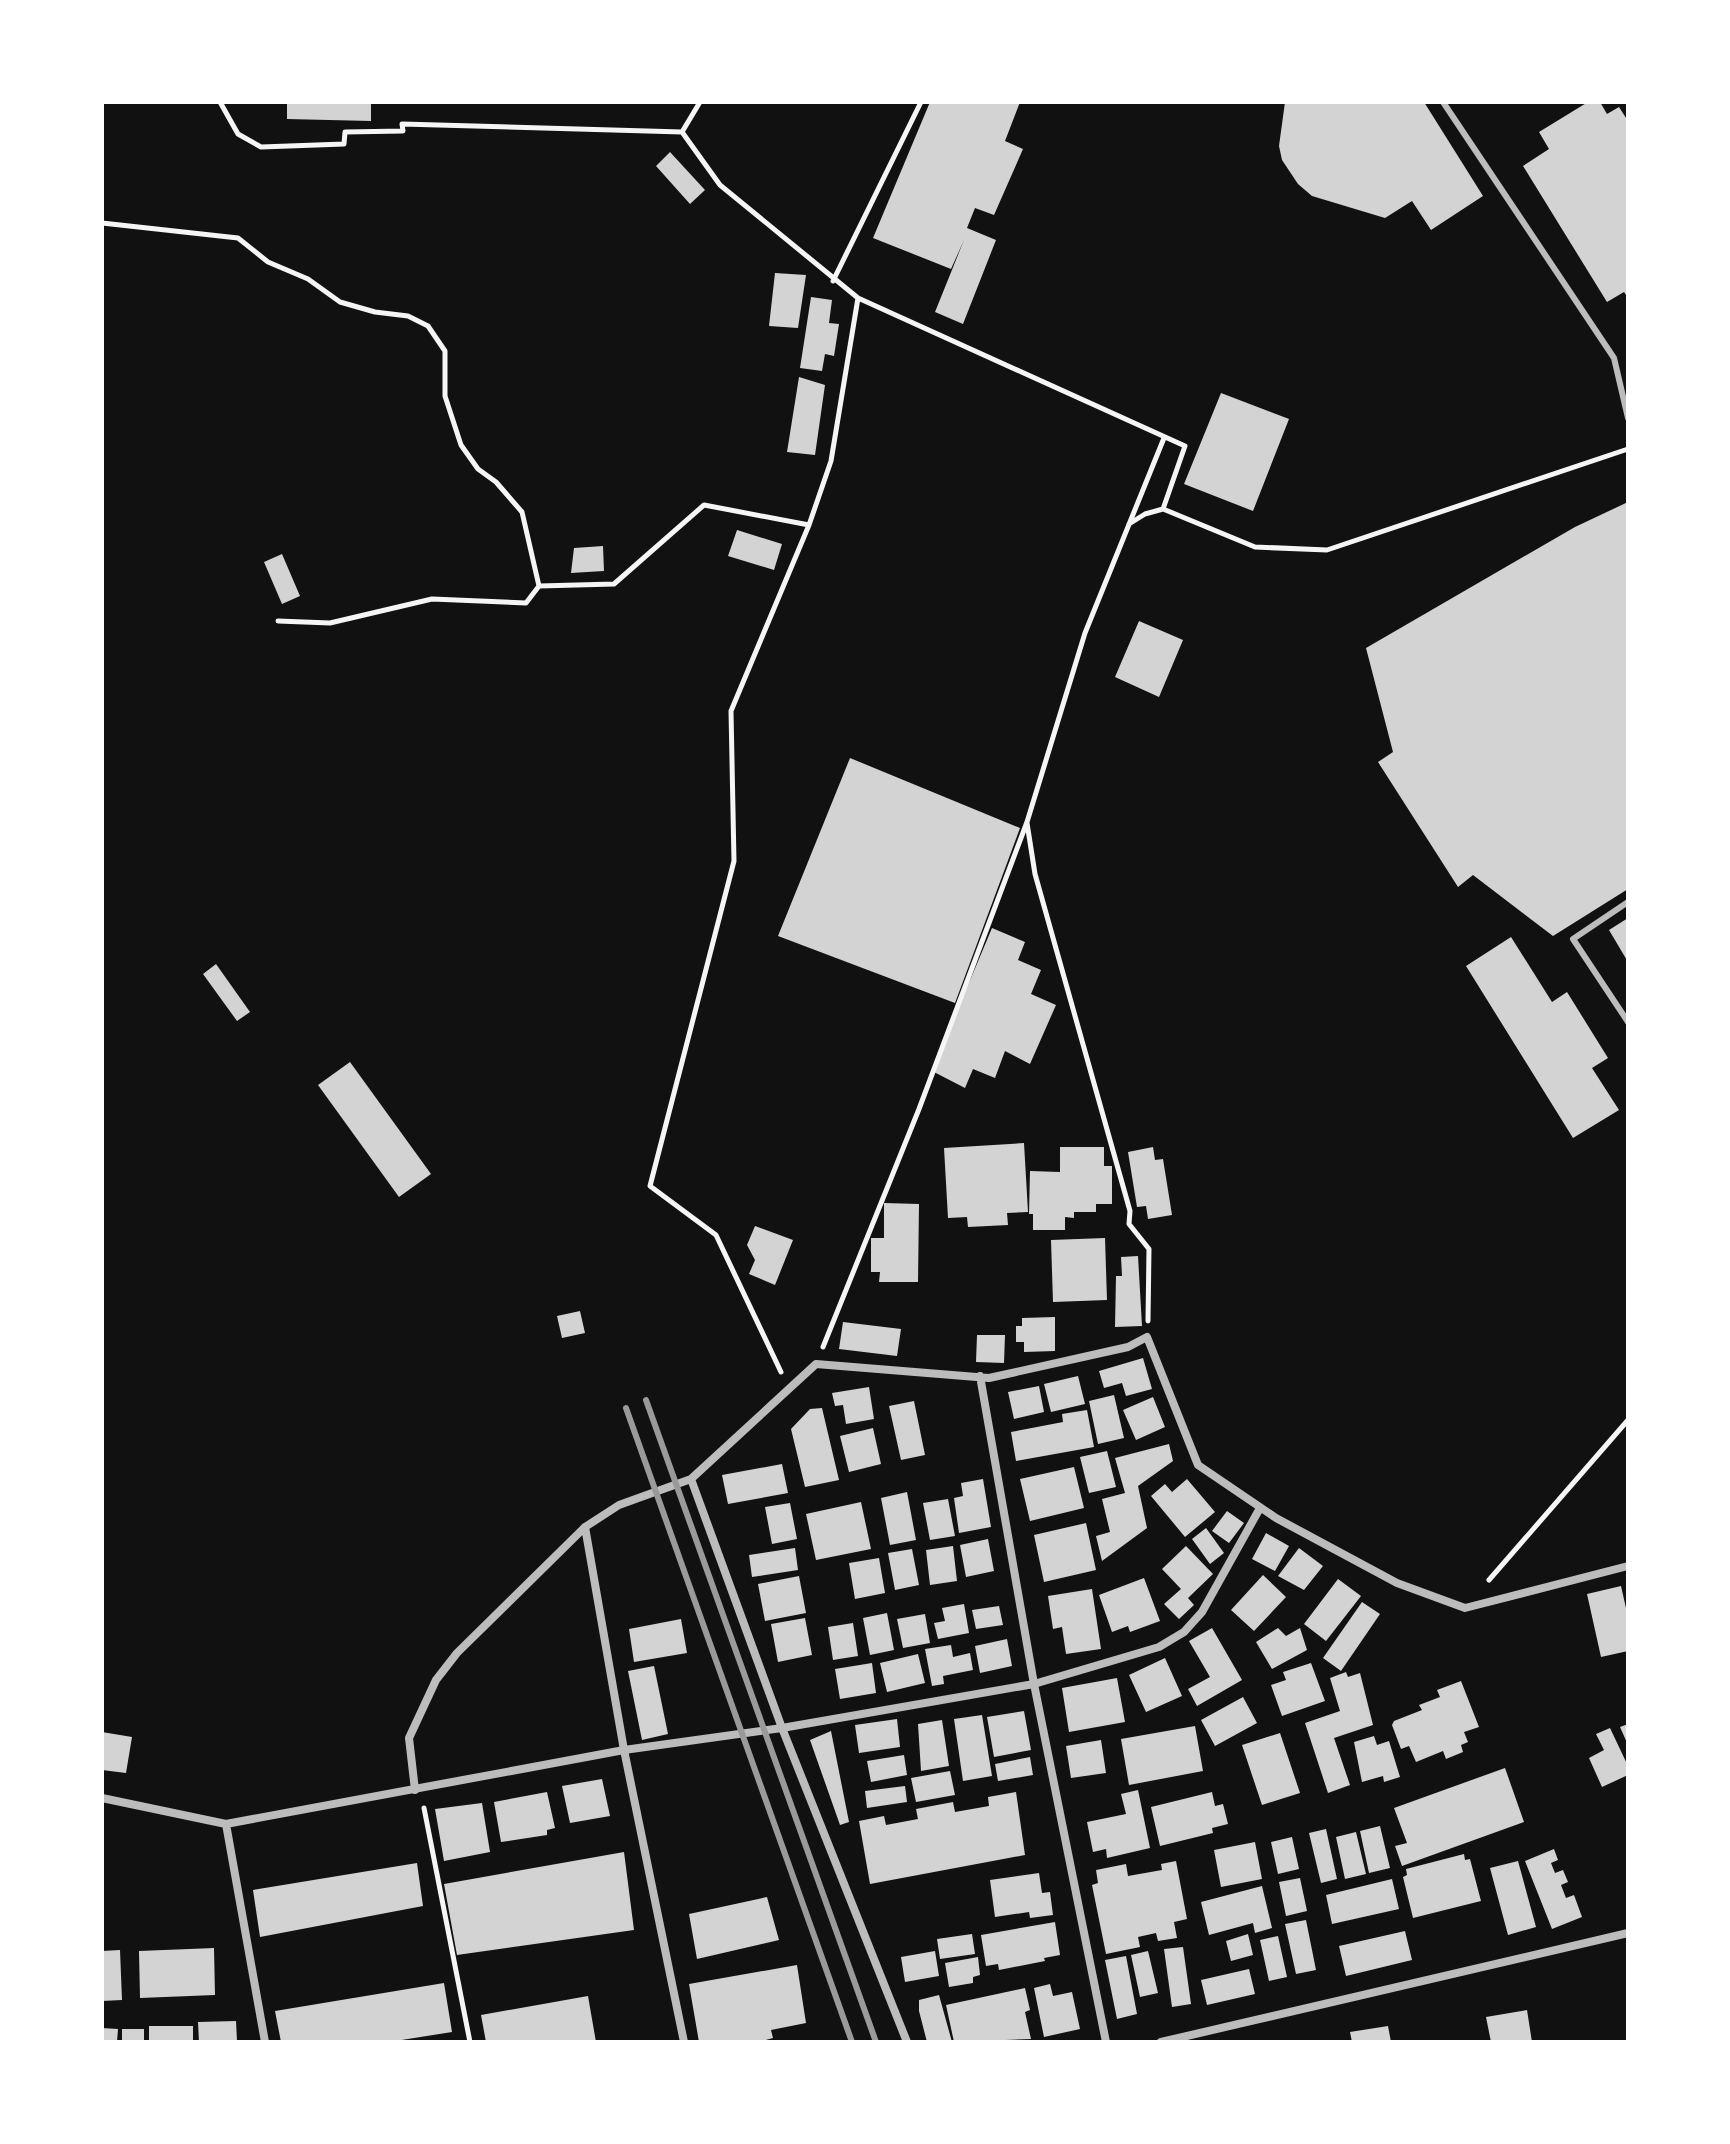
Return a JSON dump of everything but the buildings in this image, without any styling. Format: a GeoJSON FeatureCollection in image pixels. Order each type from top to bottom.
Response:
{"type":"FeatureCollection","features":[{"type":"Feature","properties":{"kind":"street"},"geometry":{"type":"LineString","coordinates":[[418,1789],[409,1738],[436,1680],[457,1653],[585,1527],[619,1505],[691,1479],[816,1364],[989,1378],[1128,1347],[1147,1337],[1198,1465],[1260,1508],[1397,1583],[1465,1608],[1628,1566]]}},
{"type":"Feature","properties":{"kind":"street"},"geometry":{"type":"LineString","coordinates":[[980,1376],[1034,1684],[1106,2042]]}},
{"type":"Feature","properties":{"kind":"street"},"geometry":{"type":"LineString","coordinates":[[691,1479],[782,1728],[907,2042]]}},
{"type":"Feature","properties":{"kind":"street"},"geometry":{"type":"LineString","coordinates":[[102,1798],[226,1824],[624,1750],[782,1728],[1034,1684],[1159,1647],[1184,1632],[1202,1612],[1260,1508]]}},
{"type":"Feature","properties":{"kind":"street"},"geometry":{"type":"LineString","coordinates":[[585,1527],[624,1750],[684,2042]]}},
{"type":"Feature","properties":{"kind":"street"},"geometry":{"type":"LineString","coordinates":[[226,1824],[265,2042]]}},
{"type":"Feature","properties":{"kind":"street"},"geometry":{"type":"LineString","coordinates":[[1161,2042],[1628,1933]]}},
{"type":"Feature","properties":{"kind":"lane"},"geometry":{"type":"LineString","coordinates":[[1443,102],[1614,358],[1628,418]]}},
{"type":"Feature","properties":{"kind":"lane"},"geometry":{"type":"LineString","coordinates":[[1628,902],[1573,939],[1628,1022]]}},
{"type":"Feature","properties":{"kind":"path"},"geometry":{"type":"LineString","coordinates":[[220,102],[238,134],[261,147],[344,144],[345,132],[403,131],[402,124],[682,132]]}},
{"type":"Feature","properties":{"kind":"path"},"geometry":{"type":"LineString","coordinates":[[682,132],[700,102]]}},
{"type":"Feature","properties":{"kind":"path"},"geometry":{"type":"LineString","coordinates":[[833,281],[921,102]]}},
{"type":"Feature","properties":{"kind":"path"},"geometry":{"type":"LineString","coordinates":[[682,132],[720,185],[833,281],[858,298],[1185,446],[1163,509]]}},
{"type":"Feature","properties":{"kind":"path"},"geometry":{"type":"LineString","coordinates":[[102,223],[238,238],[268,262],[308,279],[340,302],[375,312],[408,316],[428,326],[445,351],[445,396],[461,445],[478,469],[496,482],[522,512],[539,586]]}},
{"type":"Feature","properties":{"kind":"path"},"geometry":{"type":"LineString","coordinates":[[789,1390],[716,1235],[650,1186],[734,861],[731,711],[809,525],[831,461],[858,298]]}},
{"type":"Feature","properties":{"kind":"path"},"geometry":{"type":"LineString","coordinates":[[816,1364],[919,1109],[1027,822],[1085,633],[1164,438]]}},
{"type":"Feature","properties":{"kind":"path"},"geometry":{"type":"LineString","coordinates":[[1128,525],[1145,514],[1163,509],[1255,547],[1327,550],[1628,449]]}},
{"type":"Feature","properties":{"kind":"path"},"geometry":{"type":"LineString","coordinates":[[539,586],[614,584],[704,505],[809,525]]}},
{"type":"Feature","properties":{"kind":"path"},"geometry":{"type":"LineString","coordinates":[[278,621],[330,623],[432,599],[526,603],[539,586]]}},
{"type":"Feature","properties":{"kind":"path"},"geometry":{"type":"LineString","coordinates":[[1027,822],[1035,874],[1130,1211],[1129,1224],[1149,1249],[1147,1337]]}},
{"type":"Feature","properties":{"kind":"path"},"geometry":{"type":"LineString","coordinates":[[1465,1608],[1628,1420]]}},
{"type":"Feature","properties":{"kind":"path"},"geometry":{"type":"LineString","coordinates":[[418,1789],[470,2042]]}},
{"type":"Feature","properties":{"kind":"railway"},"geometry":{"type":"LineString","coordinates":[[646,1400],[876,2042]]}},
{"type":"Feature","properties":{"kind":"railway"},"geometry":{"type":"LineString","coordinates":[[626,1408],[852,2042]]}}]}
